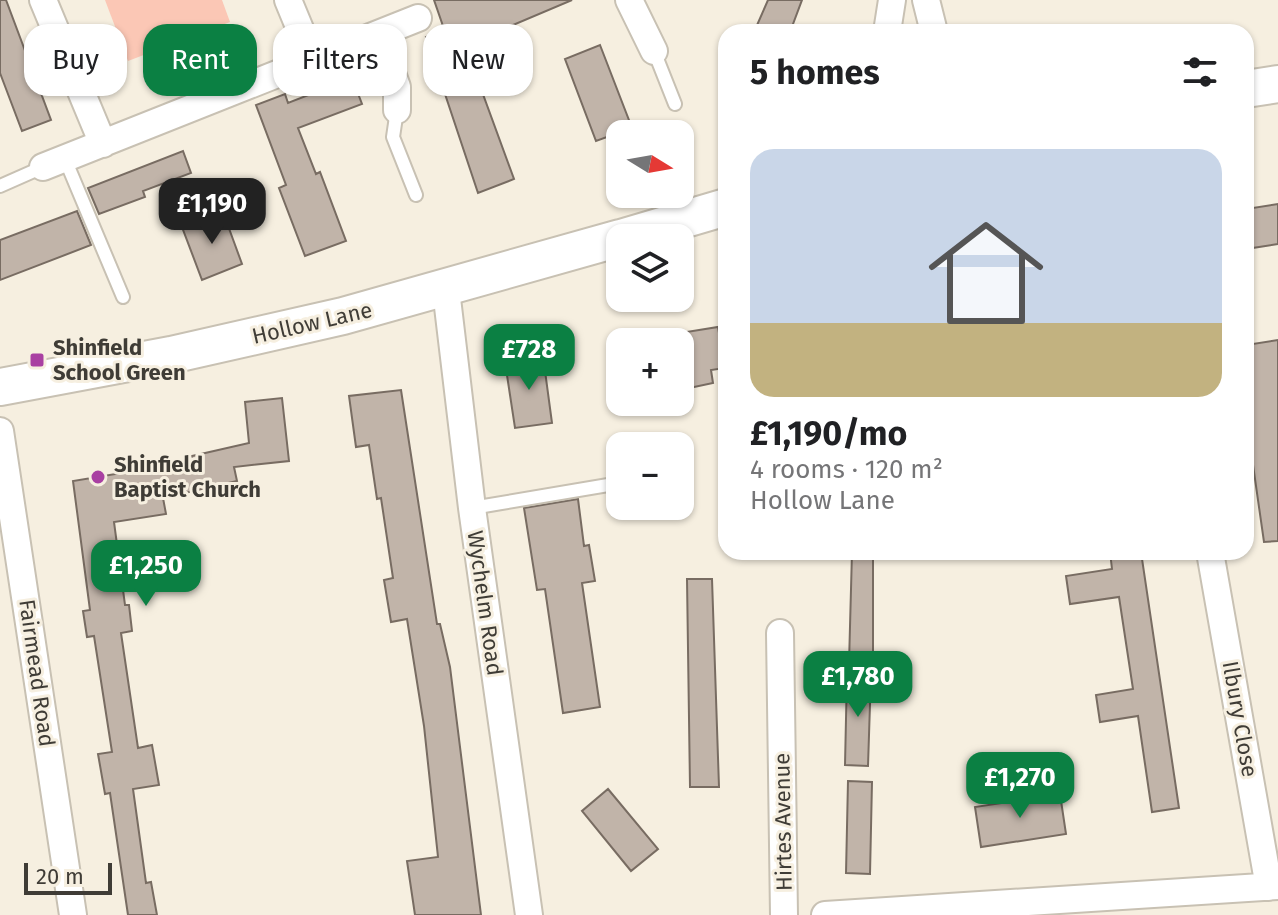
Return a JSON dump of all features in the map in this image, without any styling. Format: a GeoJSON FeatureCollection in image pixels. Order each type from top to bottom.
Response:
{"type":"FeatureCollection","features":[{"type":"Feature","properties":{"kind":"main road"},"geometry":{"type":"LineString","coordinates":[[1254,88],[1278,84]]}},
{"type":"Feature","properties":{"kind":"main road","name":"Hollow Lane"},"geometry":{"type":"LineString","coordinates":[[668,224],[718,209]]}},
{"type":"Feature","properties":{"kind":"main road","name":"Hollow Lane"},"geometry":{"type":"LineString","coordinates":[[0,387],[171,355],[446,290],[606,242]]}},
{"type":"Feature","properties":{"kind":"street"},"geometry":{"type":"LineString","coordinates":[[43,0],[103,144]]}},
{"type":"Feature","properties":{"kind":"street"},"geometry":{"type":"LineString","coordinates":[[288,0],[298,24]]}},
{"type":"Feature","properties":{"kind":"street"},"geometry":{"type":"LineString","coordinates":[[888,24],[892,0]]}},
{"type":"Feature","properties":{"kind":"street"},"geometry":{"type":"LineString","coordinates":[[926,0],[932,24]]}},
{"type":"Feature","properties":{"kind":"street"},"geometry":{"type":"LineString","coordinates":[[638,3],[654,51]]}},
{"type":"Feature","properties":{"kind":"street"},"geometry":{"type":"LineString","coordinates":[[404,24],[418,18]]}},
{"type":"Feature","properties":{"kind":"street"},"geometry":{"type":"LineString","coordinates":[[54,163],[273,74]]}},
{"type":"Feature","properties":{"kind":"street"},"geometry":{"type":"LineString","coordinates":[[397,96],[397,110]]}},
{"type":"Feature","properties":{"kind":"street","name":"Wychelm Road"},"geometry":{"type":"LineString","coordinates":[[446,290],[472,508],[529,915]]}},
{"type":"Feature","properties":{"kind":"street","name":"Fairmead Road"},"geometry":{"type":"LineString","coordinates":[[0,431],[73,915]]}},
{"type":"Feature","properties":{"kind":"street","name":"Ilbury Close"},"geometry":{"type":"LineString","coordinates":[[1212,560],[1273,886]]}},
{"type":"Feature","properties":{"kind":"street","name":"Hirtes Avenue"},"geometry":{"type":"LineString","coordinates":[[780,633],[784,915]]}},
{"type":"Feature","properties":{"kind":"street"},"geometry":{"type":"LineString","coordinates":[[825,915],[1273,886]]}},
{"type":"Feature","properties":{"kind":"lane"},"geometry":{"type":"LineString","coordinates":[[654,51],[675,104]]}},
{"type":"Feature","properties":{"kind":"lane"},"geometry":{"type":"LineString","coordinates":[[397,110],[393,137],[416,195]]}},
{"type":"Feature","properties":{"kind":"lane"},"geometry":{"type":"LineString","coordinates":[[0,186],[54,163],[123,297]]}},
{"type":"Feature","properties":{"kind":"lane"},"geometry":{"type":"LineString","coordinates":[[472,508],[606,485]]}},
{"type":"Feature","properties":{"kind":"shaded area"},"geometry":{"type":"Polygon","coordinates":[[[105,0],[222,0],[230,22],[143,24],[143,55],[128,61],[127,24],[114,24],[105,0]]]}},
{"type":"Feature","properties":{"kind":"building"},"geometry":{"type":"Polygon","coordinates":[[[0,0],[6,0],[24,48],[24,96],[42,96],[51,120],[22,131],[0,73],[0,0]]]}},
{"type":"Feature","properties":{"kind":"building"},"geometry":{"type":"Polygon","coordinates":[[[434,0],[572,0],[515,24],[442,24],[434,0]]]}},
{"type":"Feature","properties":{"kind":"building"},"geometry":{"type":"Polygon","coordinates":[[[768,0],[802,0],[793,24],[758,24],[768,0]]]}},
{"type":"Feature","properties":{"kind":"building"},"geometry":{"type":"Polygon","coordinates":[[[600,45],[629,120],[606,120],[606,137],[596,141],[565,59],[600,45]]]}},
{"type":"Feature","properties":{"kind":"building"},"geometry":{"type":"Polygon","coordinates":[[[280,96],[286,96],[288,103],[306,96],[359,96],[362,104],[298,128],[316,174],[320,172],[346,241],[305,256],[279,188],[286,185],[256,105],[280,96]]]}},
{"type":"Feature","properties":{"kind":"building"},"geometry":{"type":"Polygon","coordinates":[[[446,96],[484,96],[514,179],[478,193],[446,96]]]}},
{"type":"Feature","properties":{"kind":"building"},"geometry":{"type":"Polygon","coordinates":[[[183,151],[191,173],[143,191],[145,197],[99,214],[88,188],[183,151]]]}},
{"type":"Feature","properties":{"kind":"building"},"geometry":{"type":"Polygon","coordinates":[[[1278,204],[1278,244],[1254,248],[1254,208],[1278,204]]]}},
{"type":"Feature","properties":{"kind":"building"},"geometry":{"type":"Polygon","coordinates":[[[77,211],[91,245],[0,280],[0,240],[77,211]]]}},
{"type":"Feature","properties":{"kind":"building"},"geometry":{"type":"Polygon","coordinates":[[[223,212],[242,264],[202,280],[182,227],[223,212]]]}},
{"type":"Feature","properties":{"kind":"building"},"geometry":{"type":"Polygon","coordinates":[[[718,327],[718,369],[711,370],[713,383],[694,387],[694,331],[718,327]]]}},
{"type":"Feature","properties":{"kind":"building"},"geometry":{"type":"Polygon","coordinates":[[[1278,340],[1278,541],[1264,542],[1254,472],[1254,344],[1278,340]]]}},
{"type":"Feature","properties":{"kind":"building"},"geometry":{"type":"Polygon","coordinates":[[[543,356],[552,423],[515,428],[505,362],[543,356]]]}},
{"type":"Feature","properties":{"kind":"building"},"geometry":{"type":"Polygon","coordinates":[[[401,390],[437,624],[440,624],[450,667],[481,915],[415,915],[407,861],[438,857],[424,726],[407,619],[391,622],[384,580],[393,578],[381,498],[377,499],[369,445],[356,447],[349,396],[401,390]]]}},
{"type":"Feature","properties":{"kind":"building"},"geometry":{"type":"Polygon","coordinates":[[[282,398],[289,461],[234,467],[237,481],[163,498],[166,514],[114,522],[125,605],[129,605],[132,631],[121,633],[138,748],[152,745],[159,785],[133,789],[146,883],[151,882],[157,915],[128,915],[110,793],[105,794],[98,754],[112,752],[94,636],[87,637],[83,611],[90,610],[73,481],[194,461],[192,456],[249,443],[245,402],[282,398]]]}},
{"type":"Feature","properties":{"kind":"building"},"geometry":{"type":"Polygon","coordinates":[[[578,499],[584,546],[589,545],[595,581],[582,583],[600,707],[563,713],[545,589],[537,590],[524,508],[578,499]]]}},
{"type":"Feature","properties":{"kind":"building"},"geometry":{"type":"Polygon","coordinates":[[[852,560],[873,560],[873,665],[849,664],[852,560]]]}},
{"type":"Feature","properties":{"kind":"building"},"geometry":{"type":"Polygon","coordinates":[[[1111,560],[1142,560],[1179,808],[1152,812],[1138,716],[1100,722],[1096,695],[1133,689],[1119,597],[1070,604],[1066,576],[1112,569],[1111,560]]]}},
{"type":"Feature","properties":{"kind":"building"},"geometry":{"type":"Polygon","coordinates":[[[687,579],[712,579],[719,787],[690,787],[687,579]]]}},
{"type":"Feature","properties":{"kind":"building"},"geometry":{"type":"Polygon","coordinates":[[[847,673],[871,673],[868,766],[845,765],[847,673]]]}},
{"type":"Feature","properties":{"kind":"building"},"geometry":{"type":"Polygon","coordinates":[[[848,781],[872,782],[870,874],[846,873],[848,781]]]}},
{"type":"Feature","properties":{"kind":"building"},"geometry":{"type":"Polygon","coordinates":[[[608,789],[658,849],[631,871],[582,811],[608,789]]]}},
{"type":"Feature","properties":{"kind":"building"},"geometry":{"type":"Polygon","coordinates":[[[1060,794],[1066,834],[981,847],[975,807],[1060,794]]]}},
{"type":"Feature","properties":{"kind":"place","name":"Shinfield School Green"},"geometry":{"type":"Point","coordinates":[37,360]}},
{"type":"Feature","properties":{"kind":"place","name":"Shinfield Baptist Church"},"geometry":{"type":"Point","coordinates":[98,477]}}]}
